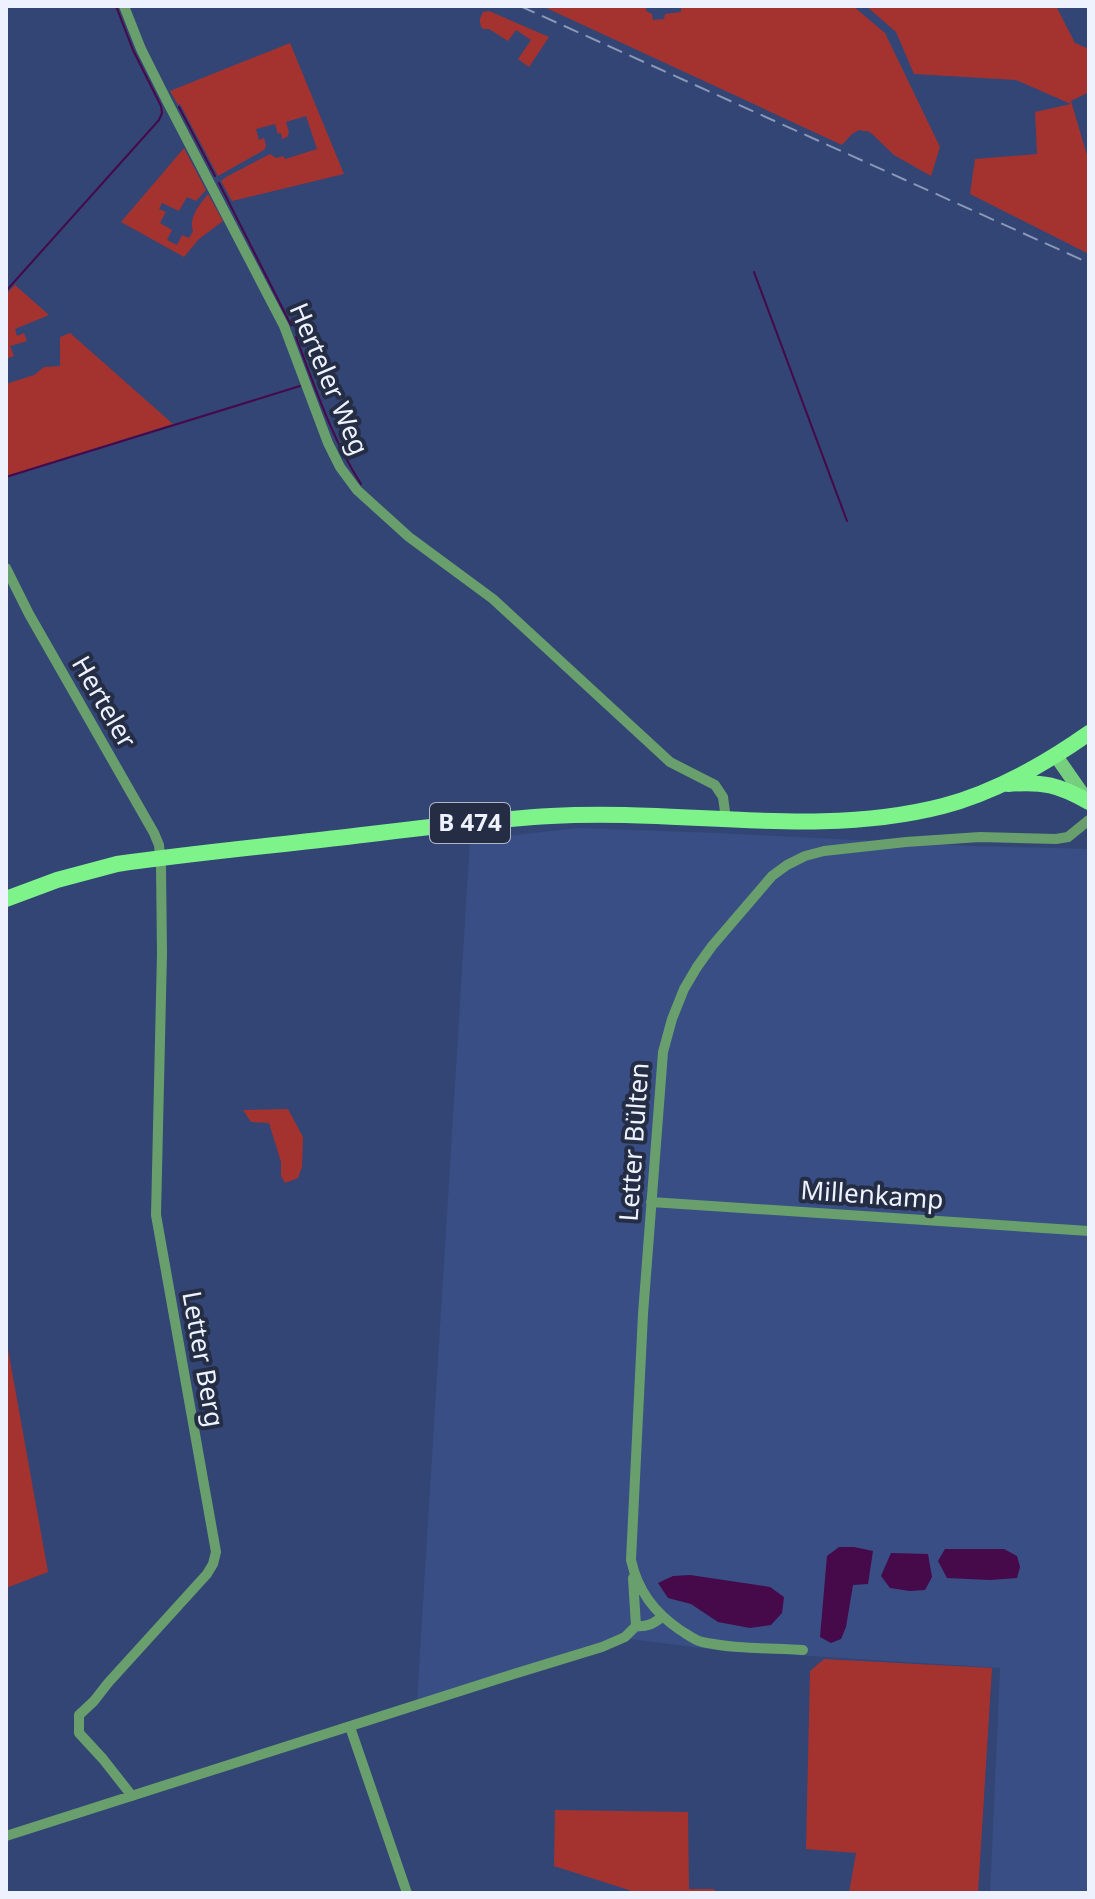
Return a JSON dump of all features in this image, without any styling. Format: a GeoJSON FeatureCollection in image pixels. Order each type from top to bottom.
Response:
{"type":"FeatureCollection","features":[{"type":"Feature","properties":{"kind":"main road","name":"B 474"},"geometry":{"type":"LineString","coordinates":[[6,899],[81,872],[117,864],[520,818],[612,814],[810,821],[886,816],[948,804],[1003,784],[1056,756],[1089,733]]}},
{"type":"Feature","properties":{"kind":"main road"},"geometry":{"type":"LineString","coordinates":[[1003,784],[1024,782],[1051,785],[1066,789],[1089,802]]}},
{"type":"Feature","properties":{"kind":"street","name":"Herteler Weg"},"geometry":{"type":"LineString","coordinates":[[124,6],[167,101],[284,326],[328,443],[357,490],[409,537],[493,599],[670,762],[715,785],[723,797],[726,819]]}},
{"type":"Feature","properties":{"kind":"street","name":"Herteler"},"geometry":{"type":"LineString","coordinates":[[6,568],[154,833],[161,858]]}},
{"type":"Feature","properties":{"kind":"street"},"geometry":{"type":"LineString","coordinates":[[1056,756],[1089,802]]}},
{"type":"Feature","properties":{"kind":"street","name":"Letter Bülten"},"geometry":{"type":"LineString","coordinates":[[803,1650],[698,1641],[662,1617],[642,1593],[632,1568],[651,1202],[663,1052],[672,1019],[684,989],[712,946],[772,876],[805,856],[906,842],[980,837],[1056,839],[1077,832],[1089,820]]}},
{"type":"Feature","properties":{"kind":"street","name":"Letter Berg"},"geometry":{"type":"LineString","coordinates":[[132,1796],[79,1733],[79,1715],[207,1574],[216,1552],[156,1215],[161,858]]}},
{"type":"Feature","properties":{"kind":"street","name":"Millenkamp"},"geometry":{"type":"LineString","coordinates":[[651,1202],[1089,1231]]}},
{"type":"Feature","properties":{"kind":"street"},"geometry":{"type":"LineString","coordinates":[[6,1836],[602,1647],[625,1637],[636,1626],[632,1568]]}},
{"type":"Feature","properties":{"kind":"street"},"geometry":{"type":"LineString","coordinates":[[636,1626],[653,1624],[662,1617]]}},
{"type":"Feature","properties":{"kind":"street"},"geometry":{"type":"LineString","coordinates":[[350,1727],[407,1893]]}},
{"type":"Feature","properties":{"kind":"shaded area"},"geometry":{"type":"Polygon","coordinates":[[[542,6],[646,6],[653,20],[664,19],[665,14],[681,12],[681,6],[853,6],[885,33],[940,147],[931,176],[894,155],[870,132],[859,130],[842,145],[542,6]]]}},
{"type":"Feature","properties":{"kind":"shaded area"},"geometry":{"type":"Polygon","coordinates":[[[866,6],[1056,6],[1075,43],[1089,49],[1089,92],[1071,101],[1089,162],[1089,254],[970,194],[975,159],[1037,154],[1035,112],[1071,104],[1016,80],[914,74],[896,32],[866,6]]]}},
{"type":"Feature","properties":{"kind":"shaded area"},"geometry":{"type":"Polygon","coordinates":[[[489,11],[549,37],[529,67],[518,59],[531,40],[516,30],[508,41],[489,29],[483,29],[481,16],[489,11]]]}},
{"type":"Feature","properties":{"kind":"shaded area"},"geometry":{"type":"Polygon","coordinates":[[[290,43],[344,174],[232,201],[221,181],[226,177],[270,154],[285,159],[317,149],[306,116],[286,122],[289,133],[282,139],[275,124],[256,129],[259,140],[264,138],[264,150],[218,176],[170,91],[290,43]]]}},
{"type":"Feature","properties":{"kind":"shaded area"},"geometry":{"type":"Polygon","coordinates":[[[184,148],[206,190],[196,201],[187,197],[179,211],[162,203],[159,209],[166,212],[160,223],[172,230],[167,240],[177,245],[182,235],[189,238],[193,231],[193,216],[208,194],[223,221],[199,239],[184,257],[121,222],[184,148]]]}},
{"type":"Feature","properties":{"kind":"shaded area"},"geometry":{"type":"Polygon","coordinates":[[[15,285],[49,315],[15,329],[17,336],[24,333],[27,341],[10,346],[14,356],[6,359],[6,294],[15,285]]]}},
{"type":"Feature","properties":{"kind":"shaded area"},"geometry":{"type":"Polygon","coordinates":[[[70,333],[173,424],[6,476],[6,384],[34,375],[44,367],[60,366],[60,337],[70,333]]]}},
{"type":"Feature","properties":{"kind":"shaded area"},"geometry":{"type":"Polygon","coordinates":[[[578,828],[1089,849],[1089,1893],[990,1893],[1000,1668],[716,1650],[622,1638],[417,1700],[470,840],[578,828]]]}},
{"type":"Feature","properties":{"kind":"shaded area"},"geometry":{"type":"Polygon","coordinates":[[[288,1109],[303,1137],[302,1167],[298,1178],[285,1183],[269,1123],[251,1122],[243,1110],[288,1109]]]}},
{"type":"Feature","properties":{"kind":"shaded area"},"geometry":{"type":"Polygon","coordinates":[[[6,1338],[48,1572],[6,1588],[6,1338]]]}},
{"type":"Feature","properties":{"kind":"shaded area"},"geometry":{"type":"Polygon","coordinates":[[[839,1547],[873,1551],[868,1584],[853,1585],[846,1627],[841,1639],[831,1643],[820,1637],[827,1556],[839,1547]]]}},
{"type":"Feature","properties":{"kind":"shaded area"},"geometry":{"type":"Polygon","coordinates":[[[945,1549],[1004,1549],[1017,1556],[1020,1567],[1017,1578],[947,1578],[938,1561],[945,1549]]]}},
{"type":"Feature","properties":{"kind":"shaded area"},"geometry":{"type":"Polygon","coordinates":[[[891,1553],[928,1554],[932,1577],[925,1590],[890,1588],[881,1576],[891,1553]]]}},
{"type":"Feature","properties":{"kind":"shaded area"},"geometry":{"type":"Polygon","coordinates":[[[690,1575],[770,1587],[784,1597],[782,1613],[771,1625],[750,1628],[718,1622],[691,1604],[668,1598],[658,1583],[673,1576],[690,1575]]]}},
{"type":"Feature","properties":{"kind":"shaded area"},"geometry":{"type":"Polygon","coordinates":[[[824,1659],[992,1668],[978,1893],[849,1893],[856,1853],[806,1849],[810,1671],[824,1659]]]}},
{"type":"Feature","properties":{"kind":"shaded area"},"geometry":{"type":"Polygon","coordinates":[[[555,1810],[688,1812],[689,1889],[714,1889],[716,1893],[638,1893],[554,1866],[555,1810]]]}},
{"type":"Feature","properties":{"kind":"waterway"},"geometry":{"type":"LineString","coordinates":[[6,291],[162,113],[116,6]]}},
{"type":"Feature","properties":{"kind":"waterway"},"geometry":{"type":"LineString","coordinates":[[179,107],[215,176]]}},
{"type":"Feature","properties":{"kind":"waterway"},"geometry":{"type":"LineString","coordinates":[[219,183],[291,325]]}},
{"type":"Feature","properties":{"kind":"waterway"},"geometry":{"type":"LineString","coordinates":[[754,272],[847,521]]}},
{"type":"Feature","properties":{"kind":"waterway"},"geometry":{"type":"LineString","coordinates":[[296,337],[333,431],[361,484]]}},
{"type":"Feature","properties":{"kind":"waterway"},"geometry":{"type":"LineString","coordinates":[[6,477],[300,386]]}},
{"type":"Feature","properties":{"kind":"railway"},"geometry":{"type":"LineString","coordinates":[[520,6],[1089,263]]}}]}
